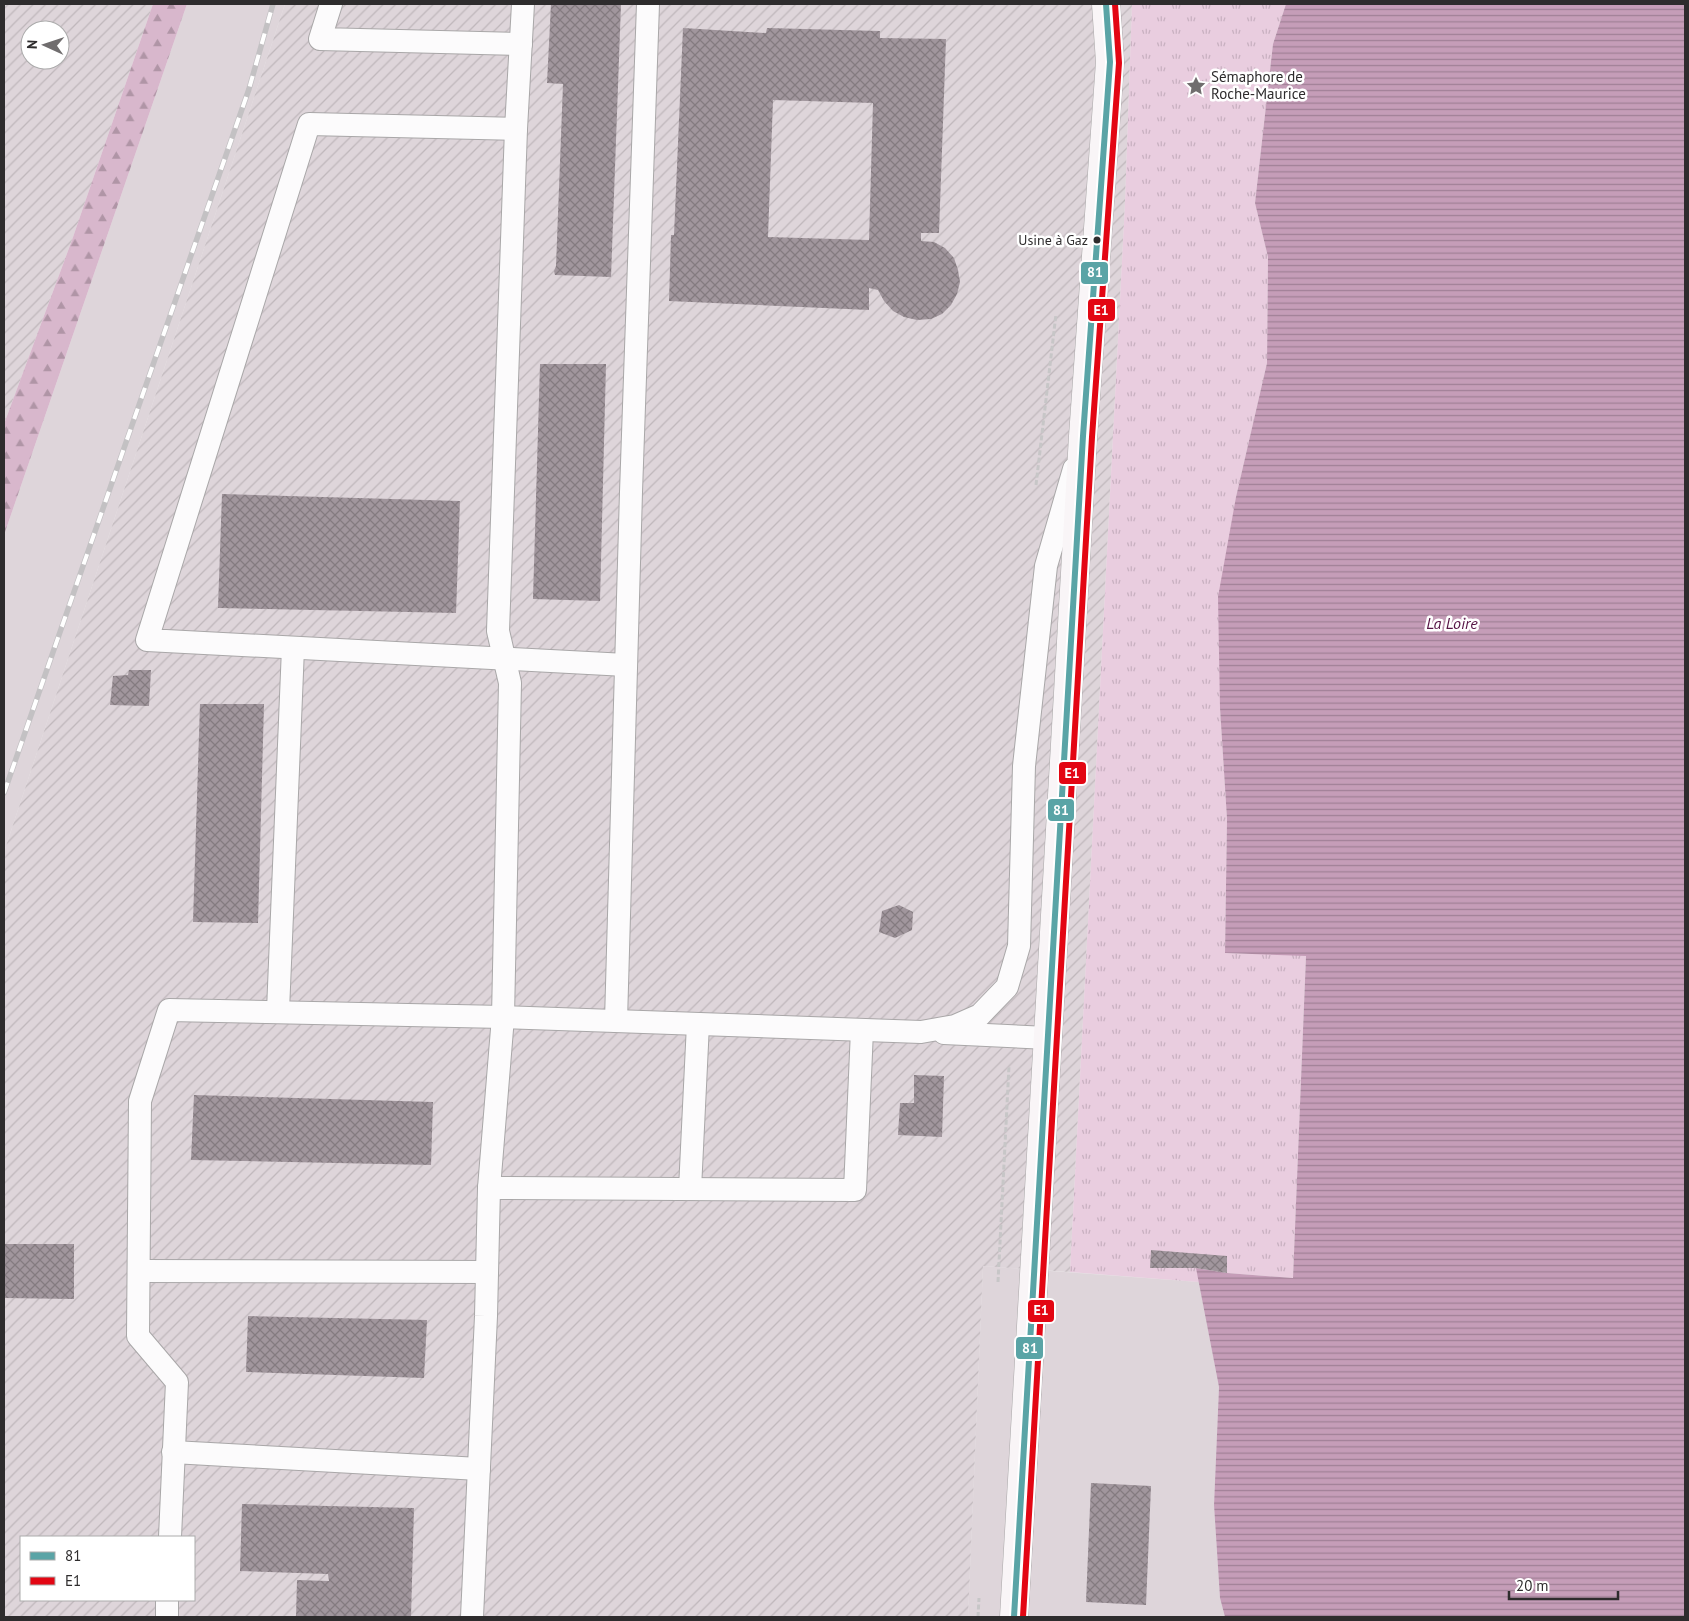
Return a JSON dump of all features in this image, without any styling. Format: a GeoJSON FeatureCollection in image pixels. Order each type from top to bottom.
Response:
{"type":"FeatureCollection","features":[{"type":"Feature","properties":{"kind":"main road"},"geometry":{"type":"LineString","coordinates":[[1014,1617],[1083,436],[1110,62],[1106,4]]}},
{"type":"Feature","properties":{"kind":"lane"},"geometry":{"type":"LineString","coordinates":[[331,4],[320,39],[521,44]]}},
{"type":"Feature","properties":{"kind":"lane"},"geometry":{"type":"LineString","coordinates":[[472,1617],[489,1188],[503,1017],[510,683],[498,631],[516,129],[523,4]]}},
{"type":"Feature","properties":{"kind":"lane"},"geometry":{"type":"LineString","coordinates":[[616,1021],[648,4]]}},
{"type":"Feature","properties":{"kind":"lane"},"geometry":{"type":"LineString","coordinates":[[516,129],[309,124],[147,640],[626,665]]}},
{"type":"Feature","properties":{"kind":"lane"},"geometry":{"type":"LineString","coordinates":[[913,1032],[955,1026],[980,1016],[1007,988],[1019,946],[1024,766],[1046,566],[1083,436]]}},
{"type":"Feature","properties":{"kind":"lane"},"geometry":{"type":"LineString","coordinates":[[278,1011],[293,648]]}},
{"type":"Feature","properties":{"kind":"lane"},"geometry":{"type":"LineString","coordinates":[[170,1536],[176,1382],[138,1336],[140,1101],[169,1010],[503,1017],[1048,1038]]}},
{"type":"Feature","properties":{"kind":"lane"},"geometry":{"type":"LineString","coordinates":[[690,1189],[698,1024]]}},
{"type":"Feature","properties":{"kind":"lane"},"geometry":{"type":"LineString","coordinates":[[489,1188],[855,1190],[862,1030]]}},
{"type":"Feature","properties":{"kind":"lane"},"geometry":{"type":"LineString","coordinates":[[138,1271],[487,1272]]}},
{"type":"Feature","properties":{"kind":"lane"},"geometry":{"type":"LineString","coordinates":[[174,1452],[479,1469]]}},
{"type":"Feature","properties":{"kind":"lane"},"geometry":{"type":"LineString","coordinates":[[167,1617],[168,1601]]}},
{"type":"Feature","properties":{"kind":"shaded area"},"geometry":{"type":"Polygon","coordinates":[[[4,4],[153,4],[72,240],[4,424],[4,4]]]}},
{"type":"Feature","properties":{"kind":"shaded area"},"geometry":{"type":"Polygon","coordinates":[[[187,4],[285,4],[4,852],[4,535],[187,4]]]}},
{"type":"Feature","properties":{"kind":"shaded area"},"geometry":{"type":"Polygon","coordinates":[[[285,4],[1132,4],[1125,203],[1070,1272],[983,1266],[968,1617],[4,1617],[4,852],[285,4]]]}},
{"type":"Feature","properties":{"kind":"shaded area"},"geometry":{"type":"Polygon","coordinates":[[[983,1266],[1199,1282],[1219,1387],[1214,1505],[1220,1598],[1225,1617],[968,1617],[983,1266]]]}},
{"type":"Feature","properties":{"kind":"green space"},"geometry":{"type":"Polygon","coordinates":[[[153,4],[187,4],[4,535],[4,424],[72,240],[153,4]]]}},
{"type":"Feature","properties":{"kind":"green space"},"geometry":{"type":"Polygon","coordinates":[[[1132,4],[1286,4],[1273,44],[1255,203],[1268,257],[1267,363],[1236,497],[1220,708],[1227,819],[1225,953],[1306,955],[1293,1278],[1227,1273],[1197,1268],[1199,1282],[1070,1272],[1125,203],[1132,4]]]}},
{"type":"Feature","properties":{"kind":"water","name":"La Loire"},"geometry":{"type":"Polygon","coordinates":[[[1286,4],[1685,4],[1685,1617],[1225,1617],[1220,1598],[1214,1505],[1219,1387],[1196,1268],[1227,1273],[1293,1278],[1306,956],[1225,953],[1227,819],[1220,708],[1218,597],[1236,497],[1267,363],[1268,257],[1255,203],[1273,44],[1286,4]]]}},
{"type":"Feature","properties":{"kind":"building"},"geometry":{"type":"Polygon","coordinates":[[[551,4],[621,4],[611,277],[555,275],[554,271],[556,266],[563,84],[547,83],[551,4]]]}},
{"type":"Feature","properties":{"kind":"building"},"geometry":{"type":"Polygon","coordinates":[[[683,28],[766,33],[767,28],[880,31],[880,38],[946,39],[939,233],[921,233],[921,241],[934,242],[945,248],[954,258],[958,270],[960,282],[957,294],[951,305],[942,314],[931,319],[917,320],[904,317],[893,311],[884,301],[878,290],[869,288],[869,310],[669,301],[671,235],[674,235],[683,28]],[[773,100],[768,237],[869,240],[873,103],[773,100]]]}},
{"type":"Feature","properties":{"kind":"building"},"geometry":{"type":"Polygon","coordinates":[[[540,364],[606,364],[600,601],[533,599],[540,364]]]}},
{"type":"Feature","properties":{"kind":"building"},"geometry":{"type":"Polygon","coordinates":[[[222,494],[460,501],[456,613],[218,608],[222,494]]]}},
{"type":"Feature","properties":{"kind":"building"},"geometry":{"type":"Polygon","coordinates":[[[129,670],[151,670],[149,706],[110,705],[113,676],[128,675],[129,670]]]}},
{"type":"Feature","properties":{"kind":"building"},"geometry":{"type":"Polygon","coordinates":[[[200,704],[264,704],[258,923],[193,922],[200,704]]]}},
{"type":"Feature","properties":{"kind":"building"},"geometry":{"type":"Polygon","coordinates":[[[899,905],[913,912],[912,930],[895,938],[879,932],[882,911],[899,905]]]}},
{"type":"Feature","properties":{"kind":"building"},"geometry":{"type":"Polygon","coordinates":[[[914,1075],[944,1076],[942,1137],[898,1135],[900,1103],[914,1103],[914,1075]]]}},
{"type":"Feature","properties":{"kind":"building"},"geometry":{"type":"Polygon","coordinates":[[[194,1095],[433,1102],[431,1165],[191,1160],[194,1095]]]}},
{"type":"Feature","properties":{"kind":"building"},"geometry":{"type":"Polygon","coordinates":[[[4,1244],[74,1244],[74,1299],[4,1298],[4,1244]]]}},
{"type":"Feature","properties":{"kind":"building"},"geometry":{"type":"Polygon","coordinates":[[[1151,1250],[1227,1256],[1227,1273],[1196,1268],[1150,1268],[1151,1250]]]}},
{"type":"Feature","properties":{"kind":"building"},"geometry":{"type":"Polygon","coordinates":[[[248,1316],[427,1320],[424,1378],[246,1372],[248,1316]]]}},
{"type":"Feature","properties":{"kind":"building"},"geometry":{"type":"Polygon","coordinates":[[[1091,1483],[1151,1486],[1146,1605],[1086,1602],[1091,1483]]]}},
{"type":"Feature","properties":{"kind":"building"},"geometry":{"type":"Polygon","coordinates":[[[242,1504],[414,1508],[411,1617],[296,1617],[297,1580],[329,1581],[328,1574],[240,1571],[242,1504]]]}},
{"type":"Feature","properties":{"kind":"railway"},"geometry":{"type":"LineString","coordinates":[[4,793],[249,89],[273,4]]}},
{"type":"Feature","properties":{"kind":"transit line","name":"81"},"geometry":{"type":"LineString","coordinates":[[1014,1617],[1083,436],[1110,62],[1106,4]]}},
{"type":"Feature","properties":{"kind":"transit line","name":"E1"},"geometry":{"type":"LineString","coordinates":[[1023,1617],[1092,437],[1119,63],[1115,4]]}},
{"type":"Feature","properties":{"kind":"place","name":"Sémaphore de Roche-Maurice"},"geometry":{"type":"Point","coordinates":[1196,86]}},
{"type":"Feature","properties":{"kind":"place","name":"Usine à Gaz"},"geometry":{"type":"Point","coordinates":[1097,240]}}]}
